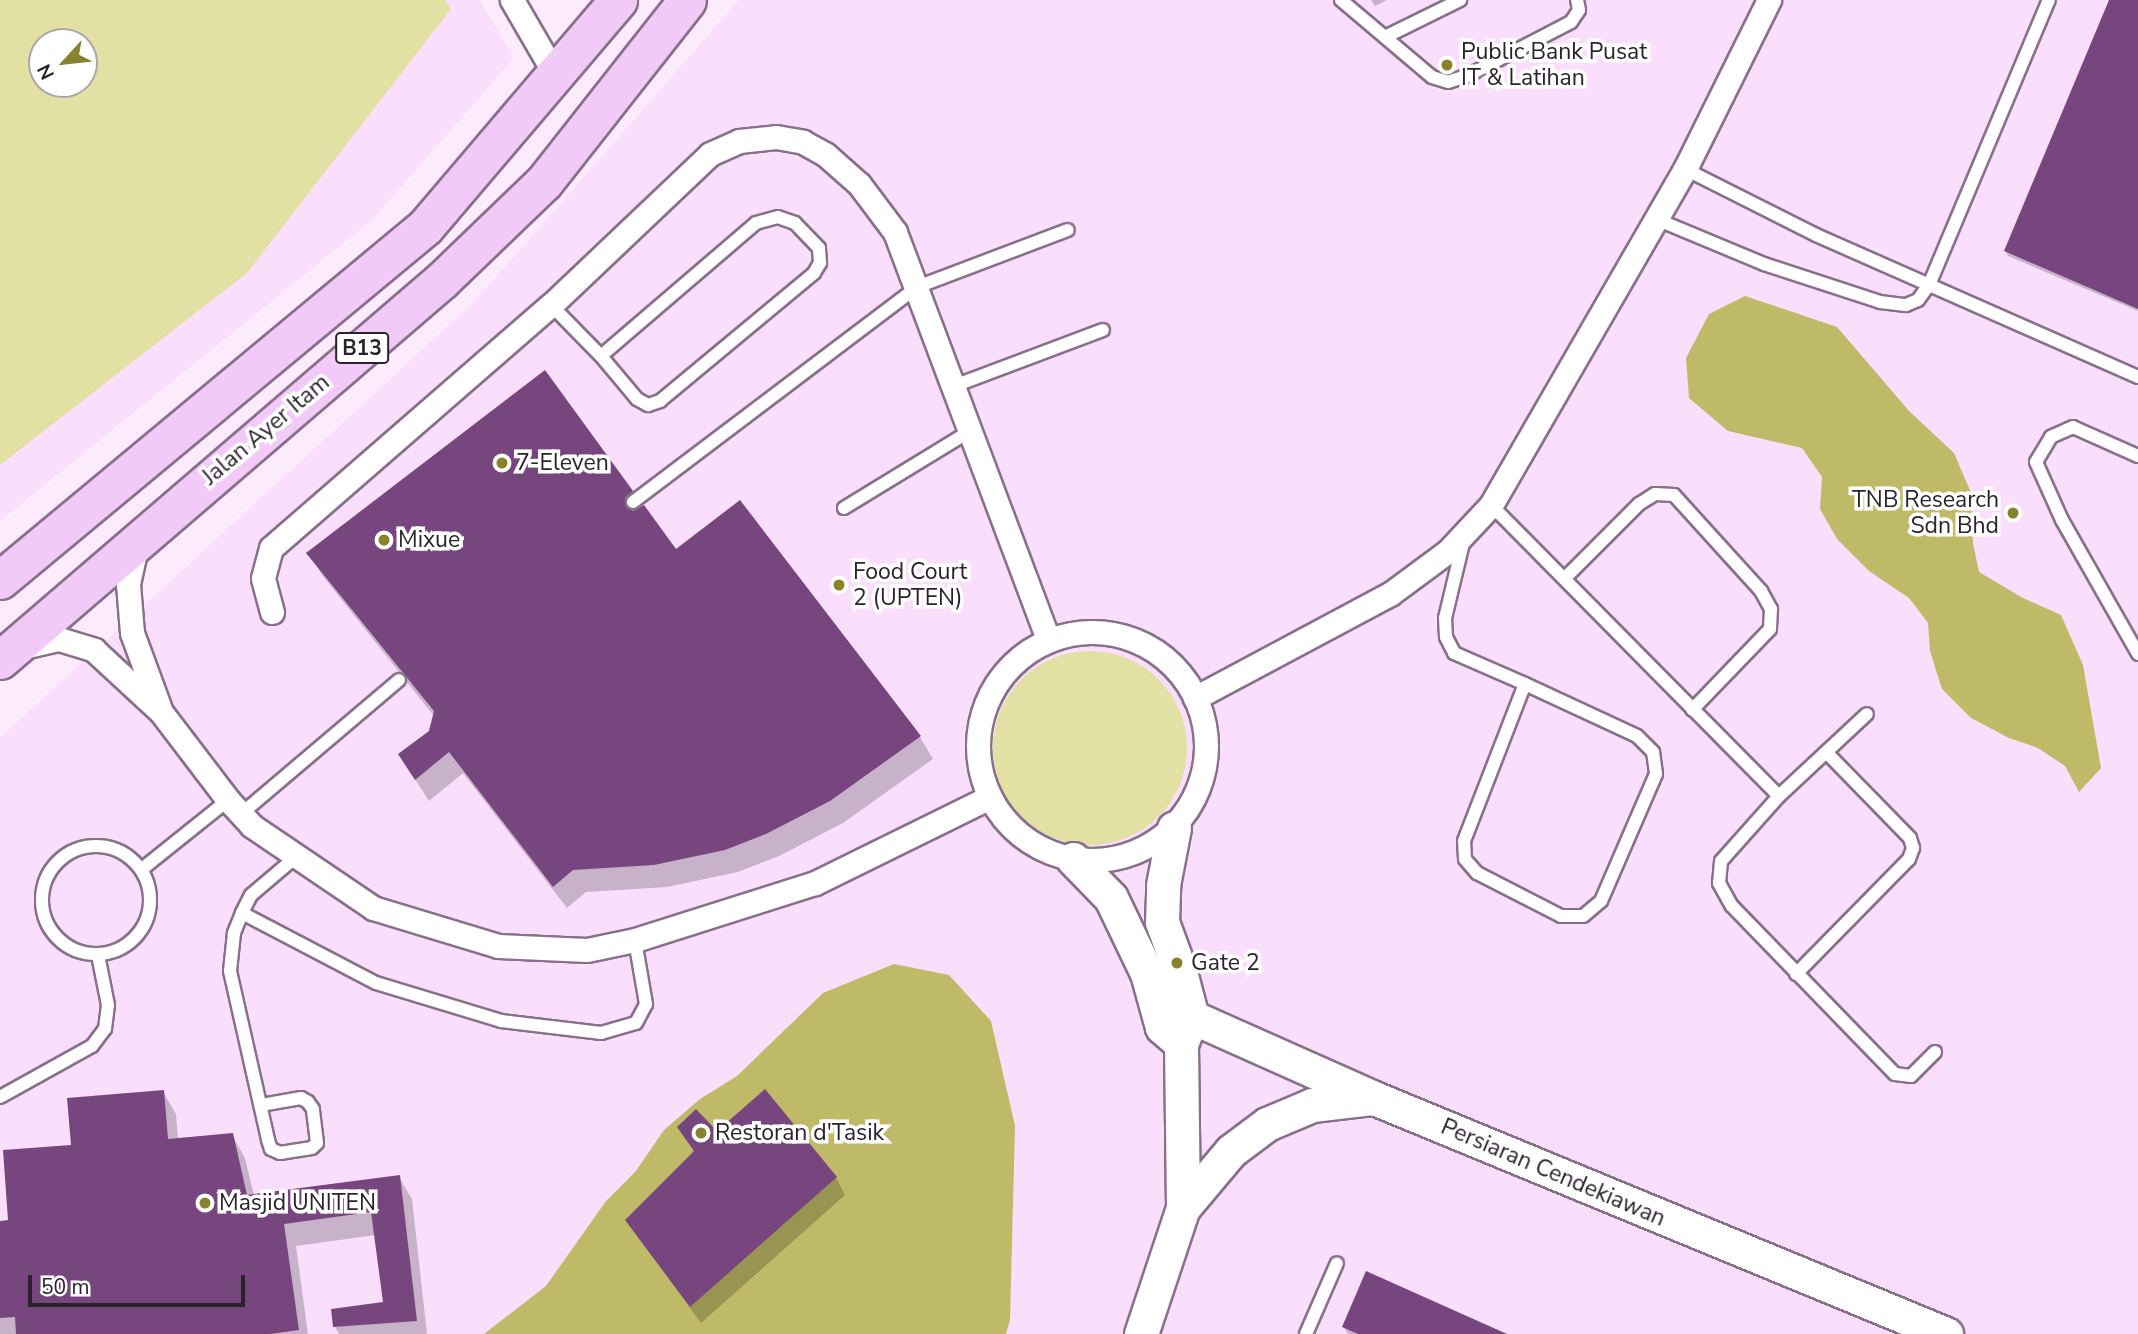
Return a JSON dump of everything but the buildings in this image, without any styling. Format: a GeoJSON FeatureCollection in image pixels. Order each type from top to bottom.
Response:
{"type":"FeatureCollection","features":[{"type":"Feature","properties":{"kind":"main road","name":"B13"},"geometry":{"type":"LineString","coordinates":[[0,580],[425,227],[618,0]]}},
{"type":"Feature","properties":{"kind":"main road","name":"Jalan Ayer Itam"},"geometry":{"type":"LineString","coordinates":[[6,655],[441,281],[544,182],[687,0]]}},
{"type":"Feature","properties":{"kind":"street"},"geometry":{"type":"LineString","coordinates":[[512,0],[556,76]]}},
{"type":"Feature","properties":{"kind":"street"},"geometry":{"type":"LineString","coordinates":[[1195,698],[1390,594],[1447,552],[1491,505],[1685,169],[1769,0]]}},
{"type":"Feature","properties":{"kind":"street"},"geometry":{"type":"LineString","coordinates":[[272,612],[263,578],[271,548],[551,306],[710,153],[739,141],[776,137],[803,142],[825,153],[859,184],[895,232],[1048,640]]}},
{"type":"Feature","properties":{"kind":"street"},"geometry":{"type":"LineString","coordinates":[[137,540],[128,584],[132,633],[161,712]]}},
{"type":"Feature","properties":{"kind":"street"},"geometry":{"type":"LineString","coordinates":[[1141,1334],[1183,1208],[1179,968],[1162,922],[1163,885],[1174,828],[1194,797],[1206,758],[1206,737],[1195,698],[1172,666],[1141,643],[1104,632],[1066,635],[1048,640],[1029,650],[1006,671],[989,696],[982,716],[979,757],[990,797],[1001,815],[1033,844],[1073,859],[1116,859],[1145,847],[1174,828]]}},
{"type":"Feature","properties":{"kind":"street"},"geometry":{"type":"LineString","coordinates":[[6,655],[59,639],[93,650],[161,712],[234,807],[252,826],[373,908],[498,946],[587,950],[635,940],[815,883],[990,797]]}},
{"type":"Feature","properties":{"kind":"street"},"geometry":{"type":"LineString","coordinates":[[1073,859],[1111,898],[1147,973],[1178,1029]]}},
{"type":"Feature","properties":{"kind":"street","name":"Persiaran Cendekiawan"},"geometry":{"type":"LineString","coordinates":[[1178,1029],[1374,1098],[1946,1334]]}},
{"type":"Feature","properties":{"kind":"street"},"geometry":{"type":"LineString","coordinates":[[1183,1208],[1231,1151],[1267,1124],[1312,1105],[1374,1098]]}},
{"type":"Feature","properties":{"kind":"lane"},"geometry":{"type":"LineString","coordinates":[[1341,0],[1432,77],[1448,82],[1467,76],[1571,22],[1579,10],[1577,0]]}},
{"type":"Feature","properties":{"kind":"lane"},"geometry":{"type":"LineString","coordinates":[[1385,37],[1460,0]]}},
{"type":"Feature","properties":{"kind":"lane"},"geometry":{"type":"LineString","coordinates":[[1656,219],[1765,264],[1880,302],[1906,305],[1918,300],[1929,285],[2049,0]]}},
{"type":"Feature","properties":{"kind":"lane"},"geometry":{"type":"LineString","coordinates":[[1685,169],[1816,235],[2138,376]]}},
{"type":"Feature","properties":{"kind":"lane"},"geometry":{"type":"LineString","coordinates":[[551,306],[601,356],[637,399],[648,405],[660,401],[814,273],[820,263],[819,248],[794,223],[778,217],[756,223],[601,356]]}},
{"type":"Feature","properties":{"kind":"lane"},"geometry":{"type":"LineString","coordinates":[[634,502],[917,287],[1068,230]]}},
{"type":"Feature","properties":{"kind":"lane"},"geometry":{"type":"LineString","coordinates":[[954,386],[1103,330]]}},
{"type":"Feature","properties":{"kind":"lane"},"geometry":{"type":"LineString","coordinates":[[2138,456],[2073,427],[2051,437],[2036,462],[2062,520],[2138,654]]}},
{"type":"Feature","properties":{"kind":"lane"},"geometry":{"type":"LineString","coordinates":[[844,508],[970,431]]}},
{"type":"Feature","properties":{"kind":"lane"},"geometry":{"type":"LineString","coordinates":[[1565,578],[1639,504],[1656,494],[1674,495],[1760,590],[1771,609],[1770,629],[1692,710]]}},
{"type":"Feature","properties":{"kind":"lane"},"geometry":{"type":"LineString","coordinates":[[1491,505],[1779,796]]}},
{"type":"Feature","properties":{"kind":"lane"},"geometry":{"type":"LineString","coordinates":[[1465,532],[1444,618],[1446,637],[1454,653],[1525,684],[1637,736],[1653,752],[1656,774],[1601,901],[1583,915],[1561,916],[1477,873],[1465,859],[1464,841],[1525,684]]}},
{"type":"Feature","properties":{"kind":"lane"},"geometry":{"type":"LineString","coordinates":[[142,869],[234,807],[398,680]]}},
{"type":"Feature","properties":{"kind":"lane"},"geometry":{"type":"LineString","coordinates":[[1867,714],[1779,796],[1721,861],[1719,883],[1732,906],[1895,1074],[1911,1076],[1935,1052]]}},
{"type":"Feature","properties":{"kind":"lane"},"geometry":{"type":"LineString","coordinates":[[1796,974],[1909,859],[1913,848],[1910,838],[1826,752]]}},
{"type":"Feature","properties":{"kind":"lane"},"geometry":{"type":"LineString","coordinates":[[93,845],[111,847],[128,856],[142,869],[149,885],[151,901],[148,918],[141,933],[129,945],[98,955],[79,952],[63,943],[50,929],[43,912],[42,893],[48,875],[59,860],[75,850],[93,845]]}},
{"type":"Feature","properties":{"kind":"lane"},"geometry":{"type":"LineString","coordinates":[[261,1105],[301,1098],[308,1102],[313,1109],[317,1143],[312,1148],[280,1153],[271,1149],[230,971],[234,933],[251,895],[296,856]]}},
{"type":"Feature","properties":{"kind":"lane"},"geometry":{"type":"LineString","coordinates":[[242,913],[376,983],[501,1021],[601,1033],[636,1023],[646,1004],[635,940]]}},
{"type":"Feature","properties":{"kind":"lane"},"geometry":{"type":"LineString","coordinates":[[0,1097],[92,1046],[104,1029],[108,1005],[98,955]]}},
{"type":"Feature","properties":{"kind":"lane"},"geometry":{"type":"LineString","coordinates":[[1306,1334],[1337,1263]]}},
{"type":"Feature","properties":{"kind":"shaded area"},"geometry":{"type":"Polygon","coordinates":[[[0,0],[480,0],[514,58],[372,220],[0,521],[0,0]]]}},
{"type":"Feature","properties":{"kind":"shaded area"},"geometry":{"type":"Polygon","coordinates":[[[0,0],[445,0],[451,9],[247,273],[0,465],[0,0]]]}},
{"type":"Feature","properties":{"kind":"shaded area"},"geometry":{"type":"Polygon","coordinates":[[[739,0],[2138,0],[2138,1334],[0,1334],[0,738],[474,302],[739,0]]]}},
{"type":"Feature","properties":{"kind":"shaded area"},"geometry":{"type":"Polygon","coordinates":[[[1745,296],[1837,327],[1909,411],[1954,453],[1972,495],[1973,543],[1979,572],[2023,598],[2061,615],[2083,665],[2101,768],[2079,792],[2065,766],[2038,748],[2009,738],[1971,718],[1942,689],[1930,651],[1928,623],[1909,598],[1869,571],[1837,539],[1820,509],[1822,477],[1802,448],[1728,431],[1689,398],[1686,358],[1709,314],[1745,296]]]}},
{"type":"Feature","properties":{"kind":"shaded area"},"geometry":{"type":"Polygon","coordinates":[[[1090,651],[1127,658],[1159,679],[1180,711],[1187,748],[1180,785],[1159,817],[1127,838],[1090,845],[1053,838],[1021,817],[1000,785],[993,748],[1000,711],[1021,679],[1053,658],[1090,651]]]}},
{"type":"Feature","properties":{"kind":"shaded area"},"geometry":{"type":"Polygon","coordinates":[[[894,964],[949,975],[991,1021],[1015,1126],[1010,1320],[1006,1334],[484,1334],[546,1286],[606,1201],[636,1171],[664,1130],[700,1099],[737,1076],[823,993],[894,964]]]}},
{"type":"Feature","properties":{"kind":"place","name":"Public Bank Pusat IT & Latihan"},"geometry":{"type":"Point","coordinates":[1447,65]}},
{"type":"Feature","properties":{"kind":"place","name":"7-Eleven"},"geometry":{"type":"Point","coordinates":[502,463]}},
{"type":"Feature","properties":{"kind":"place","name":"TNB Research Sdn Bhd"},"geometry":{"type":"Point","coordinates":[2013,513]}},
{"type":"Feature","properties":{"kind":"place","name":"Mixue"},"geometry":{"type":"Point","coordinates":[384,540]}},
{"type":"Feature","properties":{"kind":"place","name":"Food Court 2 (UPTEN)"},"geometry":{"type":"Point","coordinates":[839,585]}},
{"type":"Feature","properties":{"kind":"place","name":"Gate 2"},"geometry":{"type":"Point","coordinates":[1177,963]}},
{"type":"Feature","properties":{"kind":"place","name":"Restoran d'Tasik"},"geometry":{"type":"Point","coordinates":[701,1133]}},
{"type":"Feature","properties":{"kind":"place","name":"Masjid UNITEN"},"geometry":{"type":"Point","coordinates":[205,1203]}}]}
